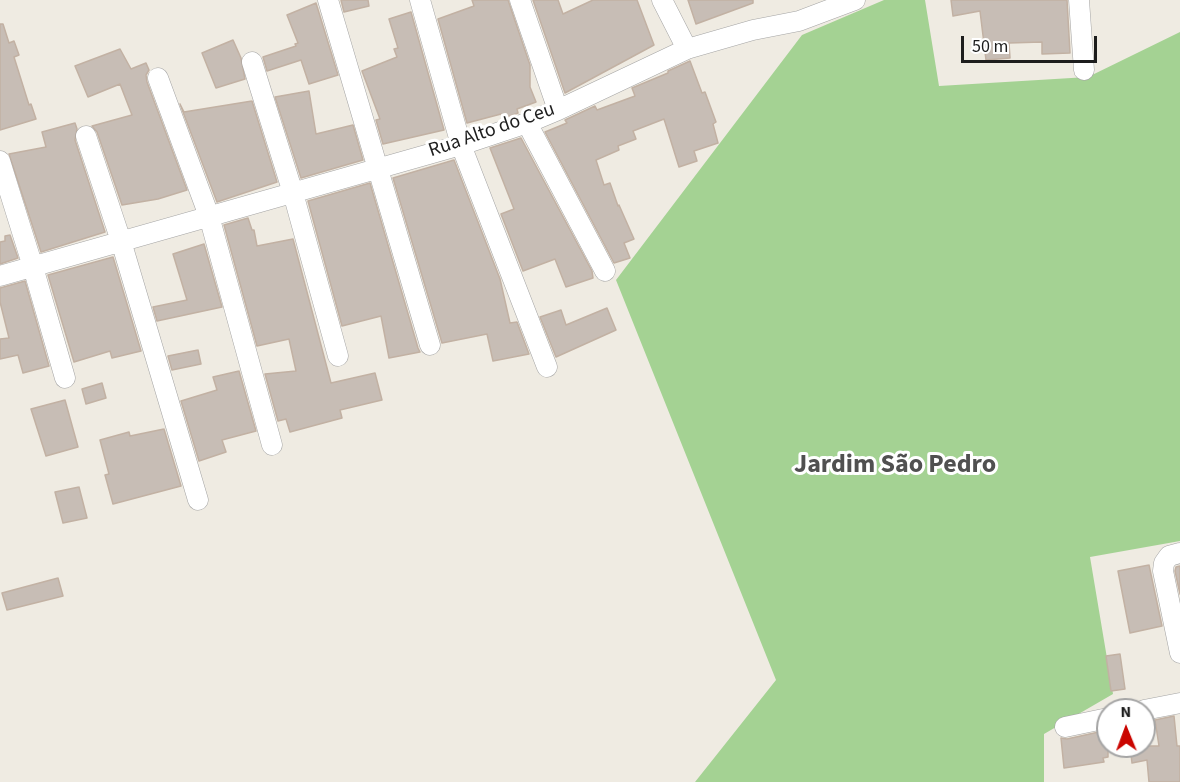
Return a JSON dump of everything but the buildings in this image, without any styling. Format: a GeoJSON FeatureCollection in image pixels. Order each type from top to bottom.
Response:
{"type":"FeatureCollection","features":[{"type":"Feature","properties":{"kind":"street"},"geometry":{"type":"LineString","coordinates":[[328,0],[430,345]]}},
{"type":"Feature","properties":{"kind":"street"},"geometry":{"type":"LineString","coordinates":[[420,0],[461,145],[547,367]]}},
{"type":"Feature","properties":{"kind":"street"},"geometry":{"type":"LineString","coordinates":[[520,0],[558,110]]}},
{"type":"Feature","properties":{"kind":"street"},"geometry":{"type":"LineString","coordinates":[[662,0],[687,49]]}},
{"type":"Feature","properties":{"kind":"street","name":"Rua Alto do Ceu"},"geometry":{"type":"LineString","coordinates":[[0,276],[461,145],[558,110],[687,49],[753,30],[799,21],[855,0]]}},
{"type":"Feature","properties":{"kind":"street"},"geometry":{"type":"LineString","coordinates":[[1080,0],[1084,70]]}},
{"type":"Feature","properties":{"kind":"street"},"geometry":{"type":"LineString","coordinates":[[252,62],[293,193],[338,356]]}},
{"type":"Feature","properties":{"kind":"street"},"geometry":{"type":"LineString","coordinates":[[158,78],[209,216],[272,445]]}},
{"type":"Feature","properties":{"kind":"street"},"geometry":{"type":"LineString","coordinates":[[527,123],[605,271]]}},
{"type":"Feature","properties":{"kind":"street"},"geometry":{"type":"LineString","coordinates":[[86,136],[121,241],[198,500]]}},
{"type":"Feature","properties":{"kind":"street"},"geometry":{"type":"LineString","coordinates":[[0,161],[65,378]]}},
{"type":"Feature","properties":{"kind":"street"},"geometry":{"type":"LineString","coordinates":[[1179,553],[1170,556],[1164,563],[1163,571],[1180,652]]}},
{"type":"Feature","properties":{"kind":"street"},"geometry":{"type":"LineString","coordinates":[[1156,708],[1180,703]]}},
{"type":"Feature","properties":{"kind":"street"},"geometry":{"type":"LineString","coordinates":[[1065,727],[1096,721]]}},
{"type":"Feature","properties":{"kind":"green space"},"geometry":{"type":"Polygon","coordinates":[[[884,0],[925,0],[939,86],[1088,77],[1180,32],[1180,541],[1090,557],[1113,694],[1106,698],[1096,698],[1096,704],[1044,734],[1044,782],[695,782],[776,680],[616,280],[802,35],[884,0]]]}},
{"type":"Feature","properties":{"kind":"district","name":"Jardim São Pedro"},"geometry":{"type":"Point","coordinates":[895,466]}}]}
